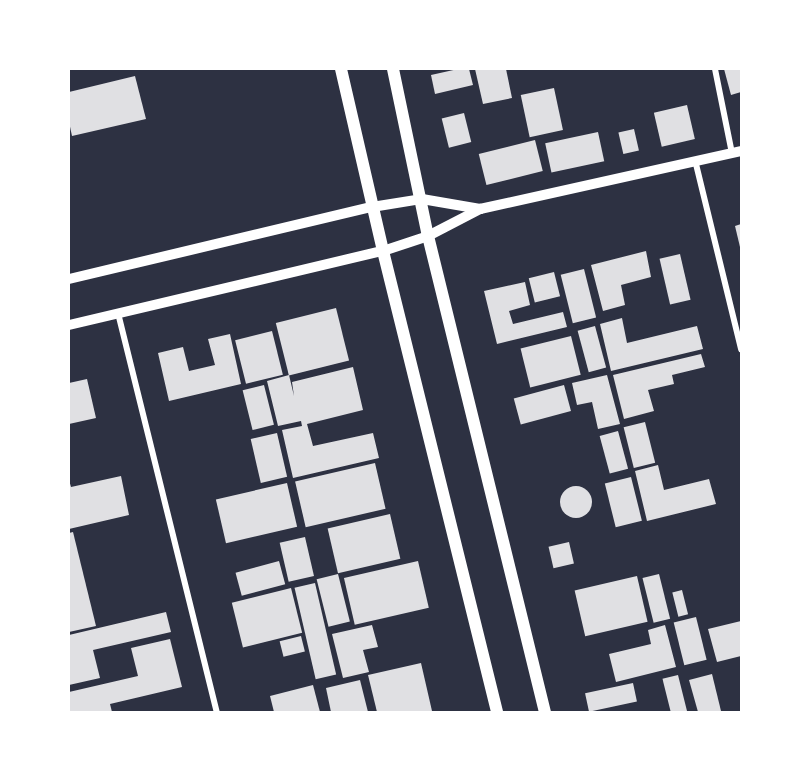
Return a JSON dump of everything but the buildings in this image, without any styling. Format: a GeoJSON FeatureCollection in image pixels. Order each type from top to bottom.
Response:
{"type":"FeatureCollection","features":[{"type":"Feature","properties":{"kind":"main road"},"geometry":{"type":"LineString","coordinates":[[341,69],[372,207],[497,712]]}},
{"type":"Feature","properties":{"kind":"main road"},"geometry":{"type":"LineString","coordinates":[[393,69],[428,236],[545,712]]}},
{"type":"Feature","properties":{"kind":"street"},"geometry":{"type":"LineString","coordinates":[[69,325],[383,251],[428,236],[480,209],[737,152],[715,69]]}},
{"type":"Feature","properties":{"kind":"street"},"geometry":{"type":"LineString","coordinates":[[695,160],[741,349]]}},
{"type":"Feature","properties":{"kind":"street"},"geometry":{"type":"LineString","coordinates":[[69,279],[372,207],[422,199],[480,209]]}},
{"type":"Feature","properties":{"kind":"street"},"geometry":{"type":"LineString","coordinates":[[118,313],[217,712]]}}]}
